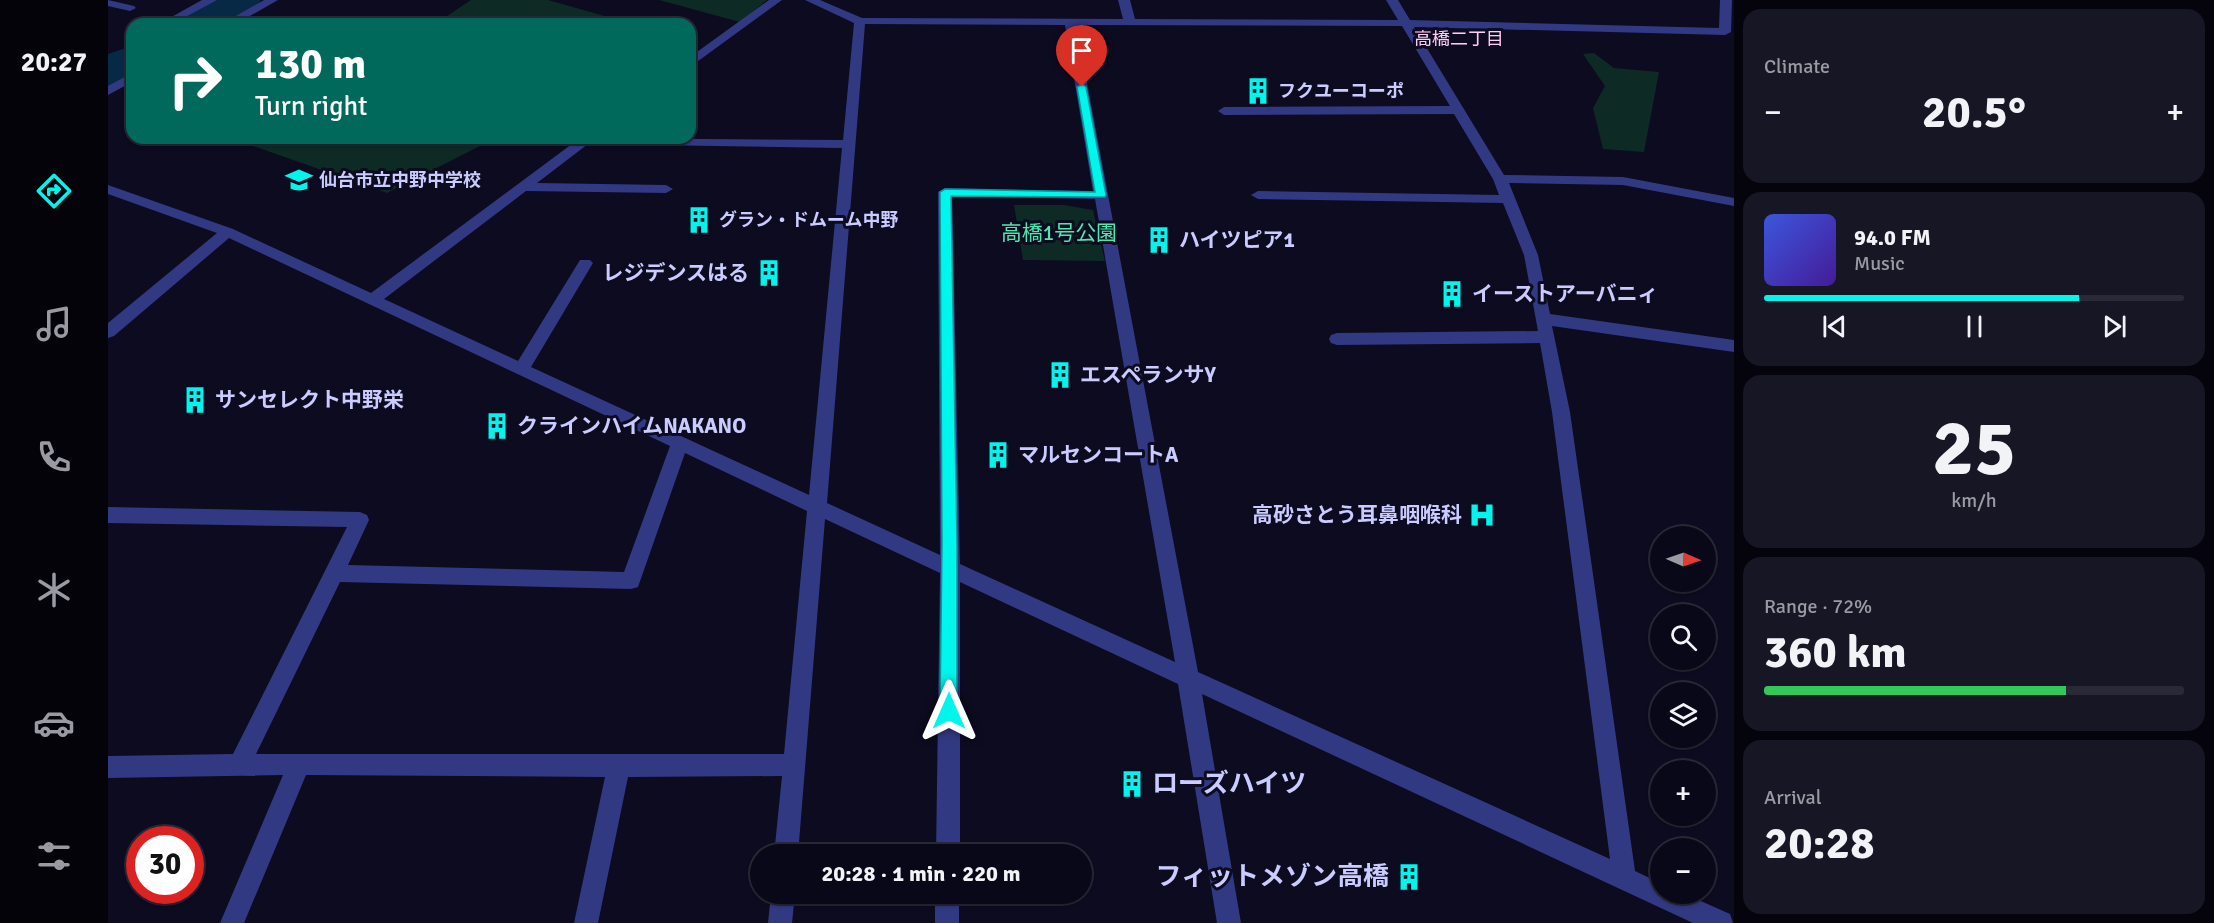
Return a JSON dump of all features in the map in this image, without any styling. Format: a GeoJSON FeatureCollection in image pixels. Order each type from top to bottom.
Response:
{"type":"FeatureCollection","features":[{"type":"Feature","properties":{"kind":"street"},"geometry":{"type":"LineString","coordinates":[[176,18],[211,0]]}},
{"type":"Feature","properties":{"kind":"street"},"geometry":{"type":"LineString","coordinates":[[239,18],[272,0]]}},
{"type":"Feature","properties":{"kind":"street"},"geometry":{"type":"LineString","coordinates":[[696,59],[776,0]]}},
{"type":"Feature","properties":{"kind":"street"},"geometry":{"type":"LineString","coordinates":[[811,0],[860,21],[1404,23],[1729,33],[1726,0]]}},
{"type":"Feature","properties":{"kind":"street"},"geometry":{"type":"LineString","coordinates":[[1124,0],[1130,22]]}},
{"type":"Feature","properties":{"kind":"street"},"geometry":{"type":"LineString","coordinates":[[1392,0],[1500,179],[1532,255],[1563,423],[1624,878]]}},
{"type":"Feature","properties":{"kind":"street"},"geometry":{"type":"LineString","coordinates":[[108,3],[130,8]]}},
{"type":"Feature","properties":{"kind":"street"},"geometry":{"type":"LineString","coordinates":[[787,844],[860,21]]}},
{"type":"Feature","properties":{"kind":"street"},"geometry":{"type":"LineString","coordinates":[[1070,22],[1230,923]]}},
{"type":"Feature","properties":{"kind":"street"},"geometry":{"type":"LineString","coordinates":[[108,91],[126,80]]}},
{"type":"Feature","properties":{"kind":"street"},"geometry":{"type":"LineString","coordinates":[[1224,111],[1457,110]]}},
{"type":"Feature","properties":{"kind":"street"},"geometry":{"type":"LineString","coordinates":[[696,141],[849,144]]}},
{"type":"Feature","properties":{"kind":"street"},"geometry":{"type":"LineString","coordinates":[[372,300],[580,144]]}},
{"type":"Feature","properties":{"kind":"street"},"geometry":{"type":"LineString","coordinates":[[1500,179],[1623,181],[1734,202]]}},
{"type":"Feature","properties":{"kind":"street"},"geometry":{"type":"LineString","coordinates":[[524,187],[666,189]]}},
{"type":"Feature","properties":{"kind":"street"},"geometry":{"type":"LineString","coordinates":[[108,189],[228,232],[817,507],[1721,923]]}},
{"type":"Feature","properties":{"kind":"street"},"geometry":{"type":"LineString","coordinates":[[948,844],[950,567],[945,192],[1101,195]]}},
{"type":"Feature","properties":{"kind":"street"},"geometry":{"type":"LineString","coordinates":[[1258,195],[1508,199]]}},
{"type":"Feature","properties":{"kind":"street"},"geometry":{"type":"LineString","coordinates":[[108,332],[228,232]]}},
{"type":"Feature","properties":{"kind":"street"},"geometry":{"type":"LineString","coordinates":[[521,370],[585,263]]}},
{"type":"Feature","properties":{"kind":"street"},"geometry":{"type":"LineString","coordinates":[[1545,319],[1734,346]]}},
{"type":"Feature","properties":{"kind":"street"},"geometry":{"type":"LineString","coordinates":[[1336,339],[1547,338]]}},
{"type":"Feature","properties":{"kind":"street"},"geometry":{"type":"LineString","coordinates":[[334,573],[631,581],[680,443]]}},
{"type":"Feature","properties":{"kind":"street"},"geometry":{"type":"LineString","coordinates":[[108,515],[360,520],[239,765]]}},
{"type":"Feature","properties":{"kind":"street"},"geometry":{"type":"LineString","coordinates":[[108,767],[299,764],[794,765]]}},
{"type":"Feature","properties":{"kind":"street"},"geometry":{"type":"LineString","coordinates":[[232,923],[299,764]]}},
{"type":"Feature","properties":{"kind":"street"},"geometry":{"type":"LineString","coordinates":[[586,923],[619,766]]}},
{"type":"Feature","properties":{"kind":"street"},"geometry":{"type":"LineString","coordinates":[[780,923],[782,904]]}},
{"type":"Feature","properties":{"kind":"street"},"geometry":{"type":"LineString","coordinates":[[947,923],[948,904]]}},
{"type":"Feature","properties":{"kind":"green space"},"geometry":{"type":"Polygon","coordinates":[[[471,0],[548,0],[612,18],[444,18],[471,0]]]}},
{"type":"Feature","properties":{"kind":"green space"},"geometry":{"type":"Polygon","coordinates":[[[659,0],[767,0],[740,22],[659,0]]]}},
{"type":"Feature","properties":{"kind":"green space"},"geometry":{"type":"Polygon","coordinates":[[[1594,53],[1614,68],[1659,72],[1644,152],[1603,149],[1593,108],[1605,86],[1583,54],[1594,53]]]}},
{"type":"Feature","properties":{"kind":"green space"},"geometry":{"type":"Polygon","coordinates":[[[256,144],[484,144],[387,193],[253,146],[256,144]]]}},
{"type":"Feature","properties":{"kind":"green space","name":"高橋1号公園"},"geometry":{"type":"Polygon","coordinates":[[[1014,205],[1064,205],[1093,210],[1105,261],[1023,260],[1014,205]]]}},
{"type":"Feature","properties":{"kind":"waterway"},"geometry":{"type":"LineString","coordinates":[[206,18],[240,0]]}},
{"type":"Feature","properties":{"kind":"waterway"},"geometry":{"type":"LineString","coordinates":[[108,73],[126,62]]}},
{"type":"Feature","properties":{"kind":"place","name":"フクユーコーポ"},"geometry":{"type":"Point","coordinates":[1258,91]}},
{"type":"Feature","properties":{"kind":"place","name":"仙台市立中野中学校"},"geometry":{"type":"Point","coordinates":[299,180]}},
{"type":"Feature","properties":{"kind":"place","name":"グラン・ドムーム中野"},"geometry":{"type":"Point","coordinates":[699,220]}},
{"type":"Feature","properties":{"kind":"place","name":"ハイツピア1"},"geometry":{"type":"Point","coordinates":[1159,240]}},
{"type":"Feature","properties":{"kind":"place","name":"レジデンスはる"},"geometry":{"type":"Point","coordinates":[769,273]}},
{"type":"Feature","properties":{"kind":"place","name":"イーストアーバニィ"},"geometry":{"type":"Point","coordinates":[1452,294]}},
{"type":"Feature","properties":{"kind":"place","name":"エスペランサY"},"geometry":{"type":"Point","coordinates":[1060,375]}},
{"type":"Feature","properties":{"kind":"place","name":"サンセレクト中野栄"},"geometry":{"type":"Point","coordinates":[195,400]}},
{"type":"Feature","properties":{"kind":"place","name":"クラインハイムNAKANO"},"geometry":{"type":"Point","coordinates":[497,426]}},
{"type":"Feature","properties":{"kind":"place","name":"マルセンコートA"},"geometry":{"type":"Point","coordinates":[998,455]}},
{"type":"Feature","properties":{"kind":"place","name":"高砂さとう耳鼻咽喉科"},"geometry":{"type":"Point","coordinates":[1482,515]}},
{"type":"Feature","properties":{"kind":"place","name":"ローズハイツ"},"geometry":{"type":"Point","coordinates":[1132,784]}},
{"type":"Feature","properties":{"kind":"place","name":"フィットメゾン高橋"},"geometry":{"type":"Point","coordinates":[1409,877]}},
{"type":"Feature","properties":{"kind":"district","name":"高橋二丁目"},"geometry":{"type":"Point","coordinates":[1459,39]}},
{"type":"Feature","properties":{"kind":"route"},"geometry":{"type":"LineString","coordinates":[[949,711],[945,192],[1101,195],[1082,87]]}}]}
